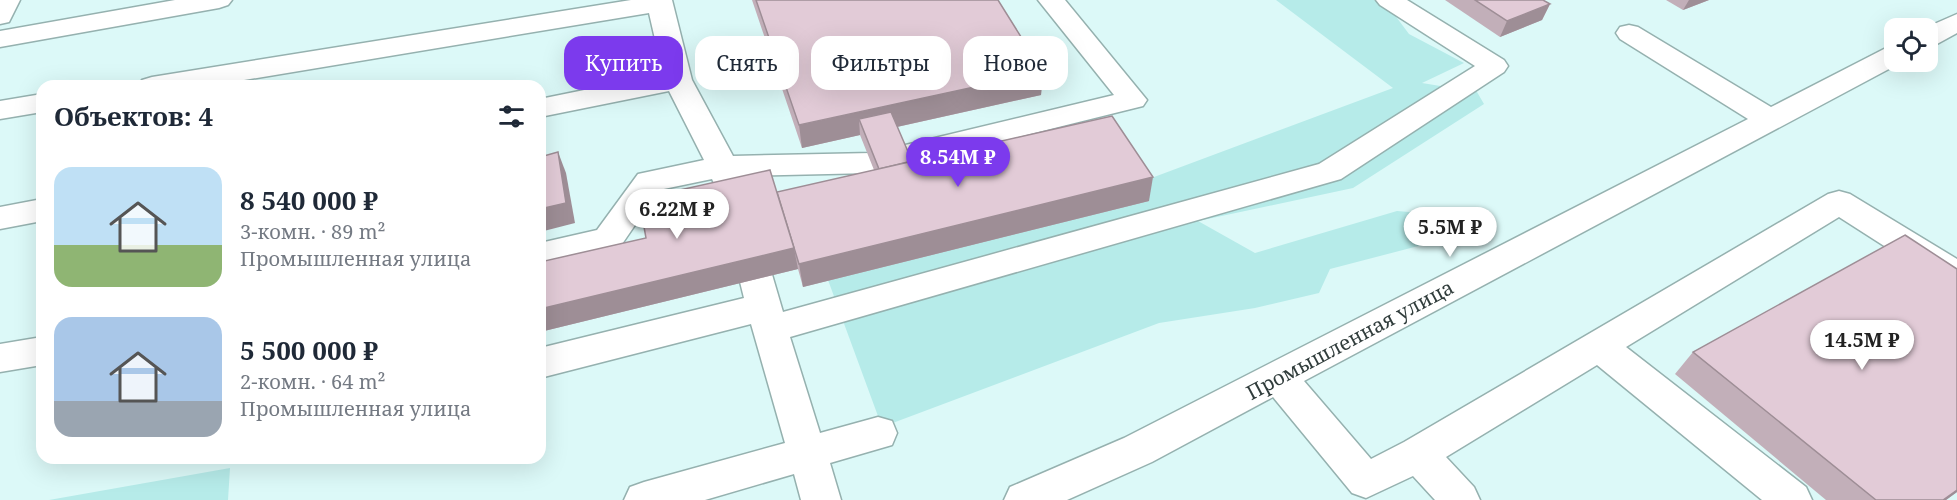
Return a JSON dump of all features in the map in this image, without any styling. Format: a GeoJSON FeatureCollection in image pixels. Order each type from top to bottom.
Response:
{"type":"FeatureCollection","features":[{"type":"Feature","properties":{"kind":"street"},"geometry":{"type":"LineString","coordinates":[[0,16],[7,0]]}},
{"type":"Feature","properties":{"kind":"street"},"geometry":{"type":"LineString","coordinates":[[0,39],[219,0]]}},
{"type":"Feature","properties":{"kind":"street"},"geometry":{"type":"LineString","coordinates":[[546,254],[608,239],[649,182],[723,166],[872,163],[1133,100],[1051,0]]}},
{"type":"Feature","properties":{"kind":"street"},"geometry":{"type":"LineString","coordinates":[[546,362],[767,318],[1330,172],[1494,66],[1389,0]]}},
{"type":"Feature","properties":{"kind":"street"},"geometry":{"type":"LineString","coordinates":[[188,80],[660,2],[668,36]]}},
{"type":"Feature","properties":{"kind":"street"},"geometry":{"type":"LineString","coordinates":[[1938,32],[1957,22]]}},
{"type":"Feature","properties":{"kind":"street"},"geometry":{"type":"LineString","coordinates":[[1629,33],[1770,120]]}},
{"type":"Feature","properties":{"kind":"street","name":"Промышленная улица"},"geometry":{"type":"LineString","coordinates":[[1024,500],[1138,450],[1884,60]]}},
{"type":"Feature","properties":{"kind":"street"},"geometry":{"type":"LineString","coordinates":[[546,107],[629,90]]}},
{"type":"Feature","properties":{"kind":"street"},"geometry":{"type":"LineString","coordinates":[[683,90],[723,166],[821,500]]}},
{"type":"Feature","properties":{"kind":"street"},"geometry":{"type":"LineString","coordinates":[[0,110],[36,104]]}},
{"type":"Feature","properties":{"kind":"street"},"geometry":{"type":"LineString","coordinates":[[1278,377],[1366,481],[1419,454],[1839,202],[1954,274],[1957,273]]}},
{"type":"Feature","properties":{"kind":"street"},"geometry":{"type":"LineString","coordinates":[[0,218],[36,211]]}},
{"type":"Feature","properties":{"kind":"street"},"geometry":{"type":"LineString","coordinates":[[1598,345],[1792,500]]}},
{"type":"Feature","properties":{"kind":"street"},"geometry":{"type":"LineString","coordinates":[[0,358],[36,352]]}},
{"type":"Feature","properties":{"kind":"street"},"geometry":{"type":"LineString","coordinates":[[644,500],[878,433]]}},
{"type":"Feature","properties":{"kind":"street"},"geometry":{"type":"LineString","coordinates":[[1419,454],[1460,500]]}},
{"type":"Feature","properties":{"kind":"shaded area"},"geometry":{"type":"Polygon","coordinates":[[[1276,0],[1374,0],[1394,14],[1409,34],[1464,63],[1422,83],[1477,92],[1484,104],[1353,188],[1198,221],[1255,253],[1397,211],[1457,216],[1426,244],[1330,269],[1319,293],[1255,308],[1159,323],[882,427],[828,280],[1138,183],[1393,88],[1276,0]]]}},
{"type":"Feature","properties":{"kind":"shaded area"},"geometry":{"type":"Polygon","coordinates":[[[230,468],[228,500],[49,500],[230,468]]]}},
{"type":"Feature","properties":{"kind":"building"},"geometry":{"type":"Polygon","coordinates":[[[756,0],[998,0],[1020,36],[963,36],[963,89],[799,125],[787,90],[799,90],[799,36],[768,36],[756,0]]]}},
{"type":"Feature","properties":{"kind":"building"},"geometry":{"type":"Polygon","coordinates":[[[1475,0],[1543,0],[1550,4],[1507,21],[1475,0]]]}},
{"type":"Feature","properties":{"kind":"building"},"geometry":{"type":"Polygon","coordinates":[[[891,112],[912,161],[879,169],[859,119],[891,112]]]}},
{"type":"Feature","properties":{"kind":"building"},"geometry":{"type":"Polygon","coordinates":[[[1112,116],[1153,177],[799,264],[777,192],[1112,116]]]}},
{"type":"Feature","properties":{"kind":"building"},"geometry":{"type":"Polygon","coordinates":[[[558,152],[566,203],[546,208],[546,155],[558,152]]]}},
{"type":"Feature","properties":{"kind":"building"},"geometry":{"type":"Polygon","coordinates":[[[770,170],[794,248],[546,308],[546,261],[646,238],[639,199],[770,170]]]}},
{"type":"Feature","properties":{"kind":"building"},"geometry":{"type":"Polygon","coordinates":[[[1905,235],[1957,269],[1957,490],[1943,500],[1876,500],[1693,352],[1905,235]]]}}]}
